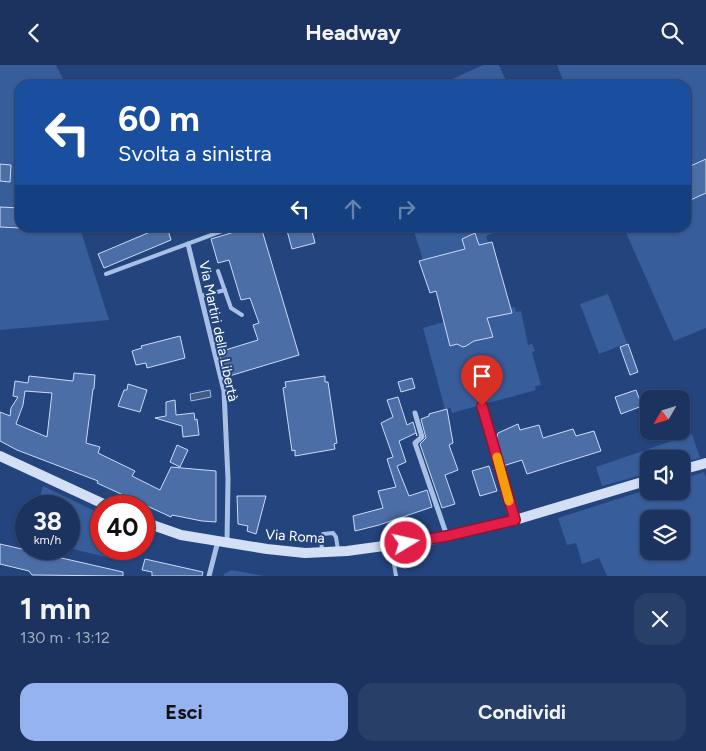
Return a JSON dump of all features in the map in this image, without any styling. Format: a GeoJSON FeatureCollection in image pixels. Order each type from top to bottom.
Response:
{"type":"FeatureCollection","features":[{"type":"Feature","properties":{"kind":"street","name":"Via Martiri della Libertà"},"geometry":{"type":"LineString","coordinates":[[188,243],[224,391],[228,479],[222,542],[209,576]]}},
{"type":"Feature","properties":{"kind":"street"},"geometry":{"type":"LineString","coordinates":[[414,413],[422,437],[415,443],[447,536]]}},
{"type":"Feature","properties":{"kind":"street"},"geometry":{"type":"LineString","coordinates":[[0,456],[90,498]]}},
{"type":"Feature","properties":{"kind":"street"},"geometry":{"type":"LineString","coordinates":[[690,467],[706,463]]}},
{"type":"Feature","properties":{"kind":"street","name":"Via Roma"},"geometry":{"type":"LineString","coordinates":[[155,525],[180,535],[267,549],[305,553],[339,552],[391,546],[447,536],[515,520],[640,483]]}},
{"type":"Feature","properties":{"kind":"lane"},"geometry":{"type":"LineString","coordinates":[[106,274],[219,232]]}},
{"type":"Feature","properties":{"kind":"lane"},"geometry":{"type":"LineString","coordinates":[[218,271],[231,308],[242,315]]}},
{"type":"Feature","properties":{"kind":"lane"},"geometry":{"type":"LineString","coordinates":[[201,296],[225,290]]}},
{"type":"Feature","properties":{"kind":"lane"},"geometry":{"type":"LineString","coordinates":[[482,406],[515,520]]}},
{"type":"Feature","properties":{"kind":"lane"},"geometry":{"type":"LineString","coordinates":[[322,553],[321,539],[323,534],[329,533],[333,533],[336,537],[339,552]]}},
{"type":"Feature","properties":{"kind":"lane"},"geometry":{"type":"LineString","coordinates":[[391,546],[396,576]]}},
{"type":"Feature","properties":{"kind":"shaded area"},"geometry":{"type":"Polygon","coordinates":[[[0,65],[56,65],[64,80],[15,80],[15,232],[81,232],[109,320],[0,330],[0,65]]]}},
{"type":"Feature","properties":{"kind":"shaded area"},"geometry":{"type":"Polygon","coordinates":[[[483,65],[499,65],[506,80],[450,80],[483,65]]]}},
{"type":"Feature","properties":{"kind":"shaded area"},"geometry":{"type":"Polygon","coordinates":[[[557,65],[706,65],[706,328],[674,341],[626,232],[691,232],[691,80],[563,80],[557,65]]]}},
{"type":"Feature","properties":{"kind":"shaded area"},"geometry":{"type":"Polygon","coordinates":[[[414,232],[496,232],[486,236],[488,242],[492,242],[510,308],[515,307],[516,312],[521,311],[528,345],[532,344],[535,351],[532,352],[541,385],[535,386],[536,390],[452,413],[450,408],[445,409],[423,328],[444,322],[436,292],[430,293],[419,261],[423,260],[414,232]]]}},
{"type":"Feature","properties":{"kind":"shaded area"},"geometry":{"type":"Polygon","coordinates":[[[608,294],[627,343],[599,354],[580,304],[608,294]]]}},
{"type":"Feature","properties":{"kind":"shaded area"},"geometry":{"type":"Polygon","coordinates":[[[210,390],[211,397],[191,401],[190,394],[210,390]]]}},
{"type":"Feature","properties":{"kind":"shaded area"},"geometry":{"type":"Polygon","coordinates":[[[692,434],[700,458],[690,461],[690,450],[645,450],[675,440],[690,440],[690,435],[692,434]]]}},
{"type":"Feature","properties":{"kind":"shaded area"},"geometry":{"type":"Polygon","coordinates":[[[640,452],[640,475],[602,486],[596,467],[640,452]]]}},
{"type":"Feature","properties":{"kind":"shaded area"},"geometry":{"type":"Polygon","coordinates":[[[704,472],[706,478],[706,576],[607,576],[599,558],[582,564],[576,543],[567,545],[558,518],[640,492],[640,500],[690,500],[690,476],[704,472]]]}},
{"type":"Feature","properties":{"kind":"shaded area"},"geometry":{"type":"Polygon","coordinates":[[[43,486],[62,495],[40,495],[43,486]]]}},
{"type":"Feature","properties":{"kind":"shaded area"},"geometry":{"type":"Polygon","coordinates":[[[80,504],[90,509],[90,553],[80,551],[80,504]]]}},
{"type":"Feature","properties":{"kind":"shaded area"},"geometry":{"type":"Polygon","coordinates":[[[231,570],[264,576],[224,576],[224,574],[231,570]]]}},
{"type":"Feature","properties":{"kind":"building"},"geometry":{"type":"Polygon","coordinates":[[[706,159],[706,193],[691,200],[691,166],[706,159]]]}},
{"type":"Feature","properties":{"kind":"building"},"geometry":{"type":"Polygon","coordinates":[[[0,164],[11,165],[10,182],[0,181],[0,164]]]}},
{"type":"Feature","properties":{"kind":"building"},"geometry":{"type":"Polygon","coordinates":[[[0,207],[15,208],[15,228],[0,227],[0,207]]]}},
{"type":"Feature","properties":{"kind":"building"},"geometry":{"type":"Polygon","coordinates":[[[150,232],[169,232],[171,240],[104,268],[98,254],[150,232]]]}},
{"type":"Feature","properties":{"kind":"building"},"geometry":{"type":"Polygon","coordinates":[[[234,232],[262,232],[299,355],[226,377],[219,352],[258,340],[253,325],[259,323],[250,298],[241,300],[229,260],[218,263],[211,239],[234,232]]]}},
{"type":"Feature","properties":{"kind":"building"},"geometry":{"type":"Polygon","coordinates":[[[287,232],[312,232],[315,243],[292,249],[287,232]]]}},
{"type":"Feature","properties":{"kind":"building"},"geometry":{"type":"Polygon","coordinates":[[[475,233],[479,245],[492,242],[512,313],[487,318],[493,337],[474,341],[463,347],[457,344],[450,346],[436,291],[430,293],[419,261],[465,249],[462,239],[475,233]]]}},
{"type":"Feature","properties":{"kind":"building"},"geometry":{"type":"Polygon","coordinates":[[[180,336],[185,358],[147,368],[146,363],[136,365],[132,351],[142,348],[141,346],[180,336]]]}},
{"type":"Feature","properties":{"kind":"building"},"geometry":{"type":"Polygon","coordinates":[[[628,344],[638,372],[630,375],[620,347],[628,344]]]}},
{"type":"Feature","properties":{"kind":"building"},"geometry":{"type":"Polygon","coordinates":[[[74,373],[95,375],[86,443],[100,447],[98,453],[135,471],[132,476],[160,490],[171,467],[216,471],[216,522],[172,515],[171,517],[155,510],[155,495],[123,495],[97,483],[98,481],[17,450],[0,441],[0,412],[10,416],[11,408],[18,397],[13,396],[15,381],[28,383],[29,376],[73,381],[74,373]],[[25,391],[23,405],[16,424],[47,437],[52,393],[25,391]]]}},
{"type":"Feature","properties":{"kind":"building"},"geometry":{"type":"Polygon","coordinates":[[[325,376],[325,382],[328,382],[337,443],[334,444],[335,449],[295,456],[295,450],[292,451],[283,388],[286,387],[285,382],[325,376]]]}},
{"type":"Feature","properties":{"kind":"building"},"geometry":{"type":"Polygon","coordinates":[[[412,378],[415,388],[401,392],[398,382],[412,378]]]}},
{"type":"Feature","properties":{"kind":"building"},"geometry":{"type":"Polygon","coordinates":[[[128,384],[147,390],[140,412],[118,406],[124,390],[127,390],[128,384]]]}},
{"type":"Feature","properties":{"kind":"building"},"geometry":{"type":"Polygon","coordinates":[[[636,390],[640,407],[621,414],[615,397],[636,390]]]}},
{"type":"Feature","properties":{"kind":"building"},"geometry":{"type":"Polygon","coordinates":[[[398,397],[407,425],[413,422],[417,436],[416,433],[399,441],[406,462],[397,466],[409,496],[427,490],[432,507],[355,531],[353,516],[383,508],[378,491],[396,487],[387,459],[393,457],[381,423],[393,417],[387,400],[398,397]]]}},
{"type":"Feature","properties":{"kind":"building"},"geometry":{"type":"Polygon","coordinates":[[[175,400],[176,415],[194,413],[195,420],[197,419],[199,435],[183,437],[182,426],[155,418],[166,416],[166,402],[175,400]]]}},
{"type":"Feature","properties":{"kind":"building"},"geometry":{"type":"Polygon","coordinates":[[[447,409],[453,443],[449,445],[458,470],[445,475],[455,504],[442,508],[420,444],[426,438],[421,419],[429,416],[429,414],[447,409]]]}},
{"type":"Feature","properties":{"kind":"building"},"geometry":{"type":"Polygon","coordinates":[[[518,424],[520,430],[539,425],[543,438],[573,429],[576,436],[594,431],[601,451],[527,474],[522,460],[503,466],[496,440],[498,433],[518,424]]]}},
{"type":"Feature","properties":{"kind":"building"},"geometry":{"type":"Polygon","coordinates":[[[177,445],[188,450],[180,467],[170,462],[177,445]]]}},
{"type":"Feature","properties":{"kind":"building"},"geometry":{"type":"Polygon","coordinates":[[[489,466],[497,491],[480,496],[472,471],[489,466]]]}},
{"type":"Feature","properties":{"kind":"building"},"geometry":{"type":"Polygon","coordinates":[[[237,496],[266,496],[256,534],[247,531],[248,526],[238,524],[237,496]]]}},
{"type":"Feature","properties":{"kind":"building"},"geometry":{"type":"Polygon","coordinates":[[[0,544],[15,547],[15,560],[70,560],[123,572],[123,576],[32,575],[29,571],[0,564],[0,544]]]}},
{"type":"Feature","properties":{"kind":"building"},"geometry":{"type":"Polygon","coordinates":[[[145,560],[149,560],[203,572],[202,576],[152,576],[152,572],[142,570],[145,560]]]}},
{"type":"Feature","properties":{"kind":"slow traffic"},"geometry":{"type":"LineString","coordinates":[[497,457],[509,501]]}},
{"type":"Feature","properties":{"kind":"route"},"geometry":{"type":"LineString","coordinates":[[406,543],[435,539],[515,520],[482,406]]}}]}
